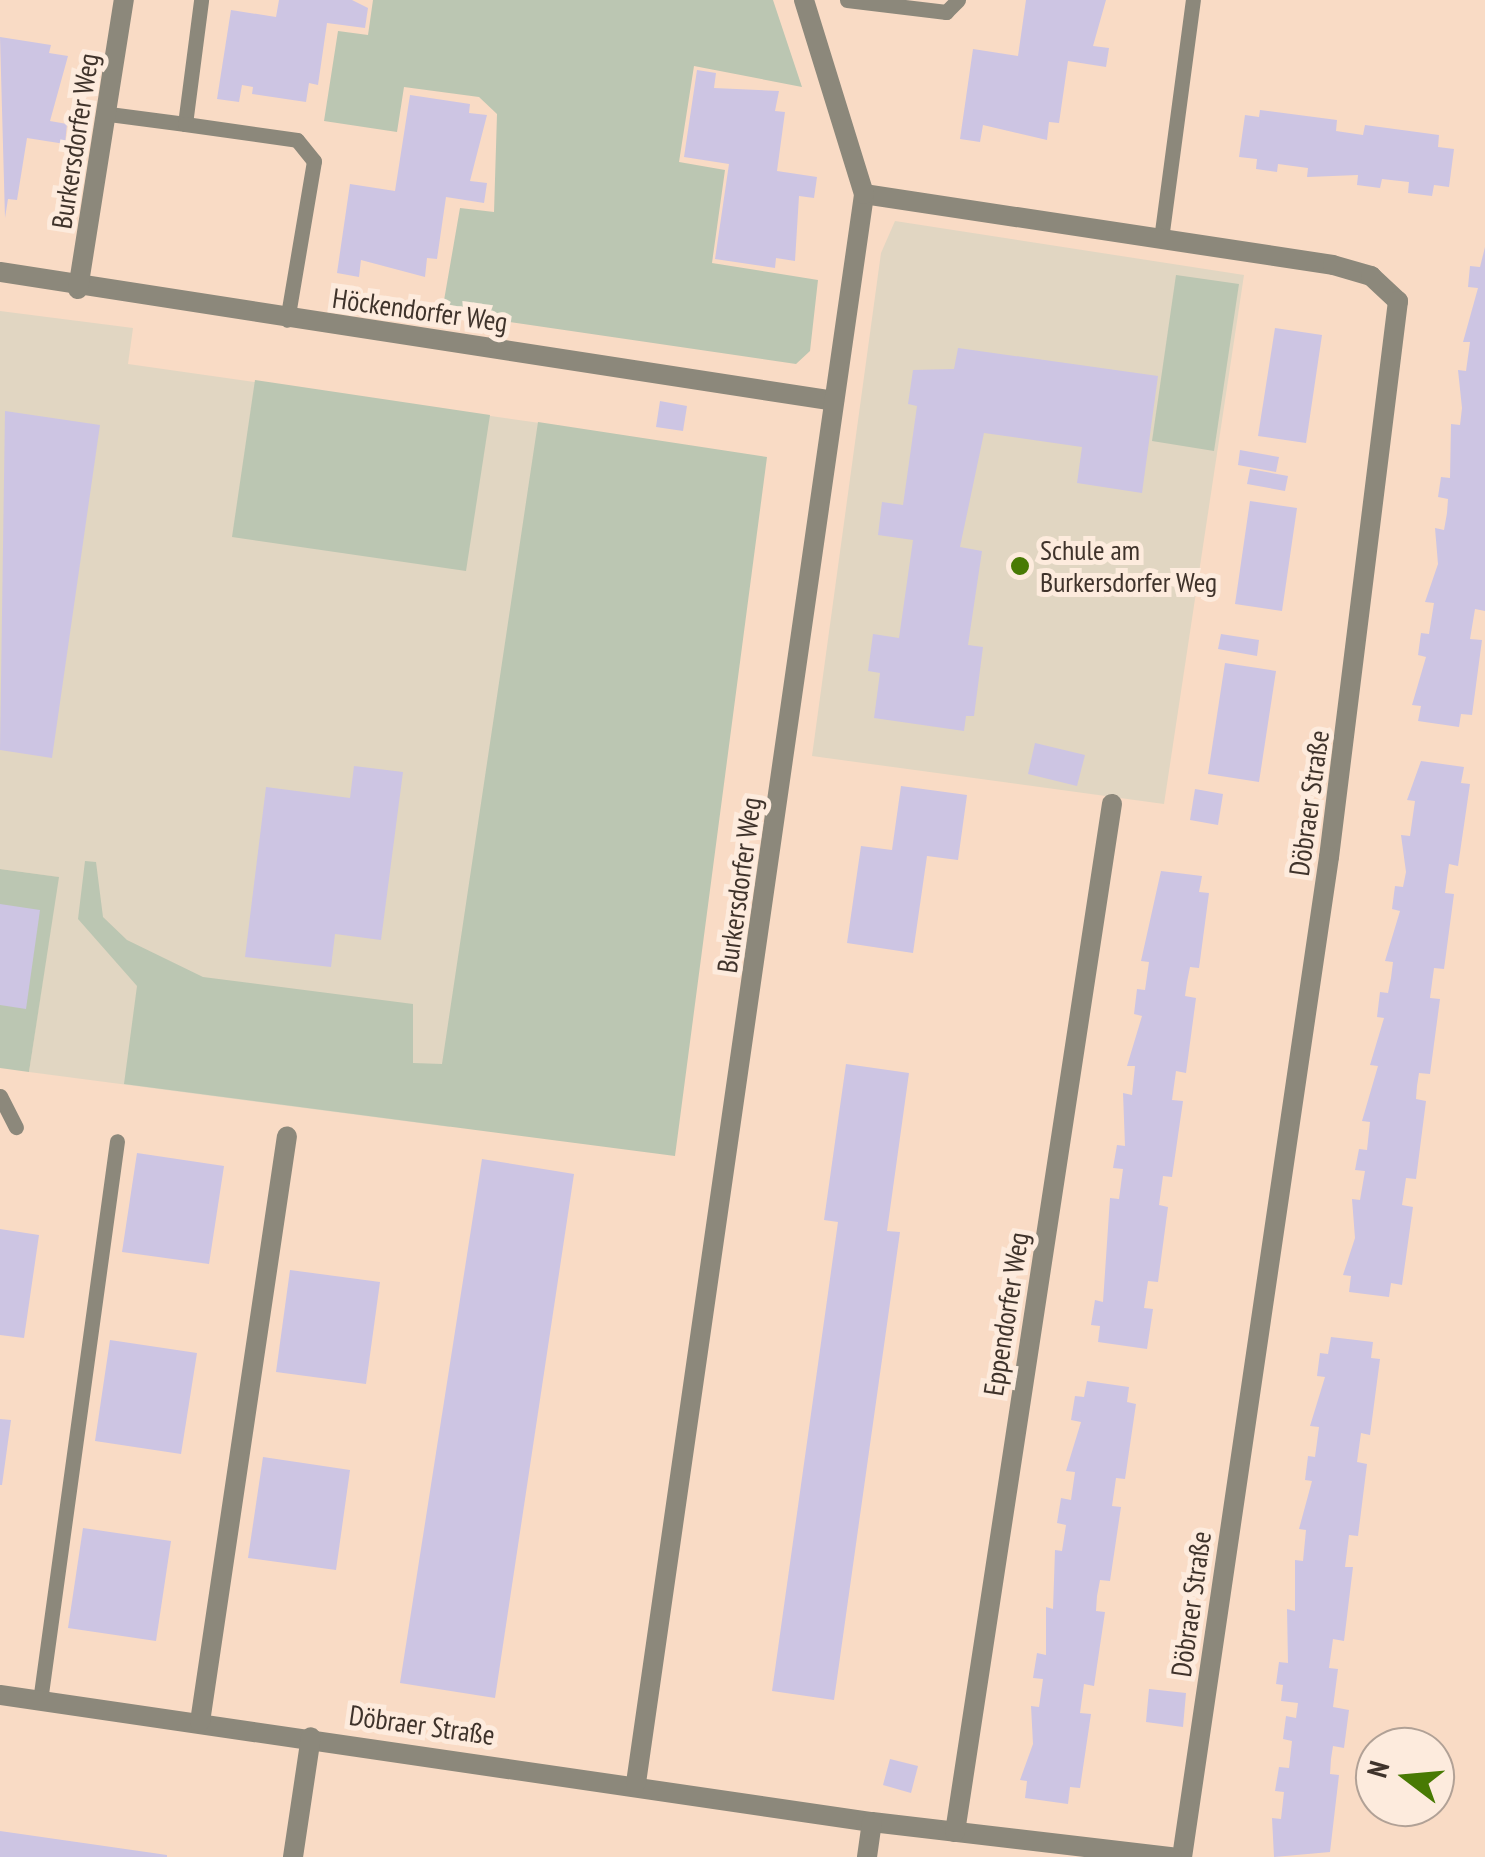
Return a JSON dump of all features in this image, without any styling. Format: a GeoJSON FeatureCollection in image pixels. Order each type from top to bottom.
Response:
{"type":"FeatureCollection","features":[{"type":"Feature","properties":{"kind":"street","name":"Burkersdorfer Weg"},"geometry":{"type":"LineString","coordinates":[[78,290],[109,114],[124,0]]}},
{"type":"Feature","properties":{"kind":"street","name":"Burkersdorfer Weg"},"geometry":{"type":"LineString","coordinates":[[636,1784],[864,194],[804,0]]}},
{"type":"Feature","properties":{"kind":"street","name":"Döbraer Straße"},"geometry":{"type":"LineString","coordinates":[[864,194],[1372,276],[1398,301],[1401,322],[1182,1857]]}},
{"type":"Feature","properties":{"kind":"street","name":"Höckendorfer Weg"},"geometry":{"type":"LineString","coordinates":[[0,272],[78,290],[834,401]]}},
{"type":"Feature","properties":{"kind":"street","name":"Eppendorfer Weg"},"geometry":{"type":"LineString","coordinates":[[955,1832],[1112,804]]}},
{"type":"Feature","properties":{"kind":"street"},"geometry":{"type":"LineString","coordinates":[[200,1722],[288,1136]]}},
{"type":"Feature","properties":{"kind":"street","name":"Döbraer Straße"},"geometry":{"type":"LineString","coordinates":[[0,1695],[310,1736],[872,1822],[1172,1857]]}},
{"type":"Feature","properties":{"kind":"street"},"geometry":{"type":"LineString","coordinates":[[294,1857],[310,1736]]}},
{"type":"Feature","properties":{"kind":"street"},"geometry":{"type":"LineString","coordinates":[[867,1857],[872,1822]]}},
{"type":"Feature","properties":{"kind":"lane"},"geometry":{"type":"LineString","coordinates":[[185,124],[201,0]]}},
{"type":"Feature","properties":{"kind":"lane"},"geometry":{"type":"LineString","coordinates":[[847,0],[946,12],[958,0]]}},
{"type":"Feature","properties":{"kind":"lane"},"geometry":{"type":"LineString","coordinates":[[1161,239],[1193,0]]}},
{"type":"Feature","properties":{"kind":"lane"},"geometry":{"type":"LineString","coordinates":[[109,114],[296,140],[314,161],[287,320]]}},
{"type":"Feature","properties":{"kind":"lane"},"geometry":{"type":"LineString","coordinates":[[0,1096],[16,1127]]}},
{"type":"Feature","properties":{"kind":"lane"},"geometry":{"type":"LineString","coordinates":[[40,1701],[117,1141]]}},
{"type":"Feature","properties":{"kind":"shaded area","name":"Schule am Burkersdorfer Weg"},"geometry":{"type":"Polygon","coordinates":[[[895,221],[1244,275],[1164,804],[812,756],[881,253],[895,221]]]}},
{"type":"Feature","properties":{"kind":"shaded area"},"geometry":{"type":"Polygon","coordinates":[[[0,311],[133,328],[128,364],[561,426],[450,1127],[29,1072],[58,877],[0,869],[0,311]]]}},
{"type":"Feature","properties":{"kind":"green space"},"geometry":{"type":"Polygon","coordinates":[[[373,0],[773,0],[802,87],[694,66],[679,162],[725,170],[712,263],[818,280],[810,351],[796,364],[442,312],[460,208],[494,212],[497,114],[479,97],[404,87],[397,132],[324,121],[338,31],[368,35],[373,0]]]}},
{"type":"Feature","properties":{"kind":"green space"},"geometry":{"type":"Polygon","coordinates":[[[1176,275],[1239,284],[1214,451],[1152,441],[1176,275]]]}},
{"type":"Feature","properties":{"kind":"green space"},"geometry":{"type":"Polygon","coordinates":[[[255,380],[490,415],[466,571],[232,537],[255,380]]]}},
{"type":"Feature","properties":{"kind":"green space"},"geometry":{"type":"Polygon","coordinates":[[[538,422],[767,457],[675,1156],[124,1084],[137,986],[78,919],[85,861],[96,862],[103,917],[127,940],[203,977],[413,1004],[413,1063],[442,1064],[538,422]]]}},
{"type":"Feature","properties":{"kind":"green space"},"geometry":{"type":"Polygon","coordinates":[[[0,869],[59,877],[29,1072],[0,1068],[0,869]]]}},
{"type":"Feature","properties":{"kind":"building"},"geometry":{"type":"Polygon","coordinates":[[[279,0],[352,0],[368,8],[365,28],[327,23],[318,85],[309,83],[306,102],[252,94],[253,87],[242,85],[239,102],[217,99],[231,10],[276,17],[279,0]]]}},
{"type":"Feature","properties":{"kind":"building"},"geometry":{"type":"Polygon","coordinates":[[[1026,0],[1106,0],[1093,46],[1109,48],[1106,67],[1068,61],[1059,123],[1049,122],[1047,140],[983,125],[980,142],[960,139],[973,49],[1018,56],[1026,0]]]}},
{"type":"Feature","properties":{"kind":"building"},"geometry":{"type":"Polygon","coordinates":[[[0,37],[51,45],[49,53],[68,56],[50,121],[67,124],[65,144],[27,138],[17,200],[8,199],[5,218],[0,37]]]}},
{"type":"Feature","properties":{"kind":"building"},"geometry":{"type":"Polygon","coordinates":[[[697,70],[716,73],[714,88],[779,91],[775,111],[785,112],[777,171],[817,177],[814,198],[799,196],[795,261],[776,258],[775,268],[715,259],[729,164],[684,157],[697,70]]]}},
{"type":"Feature","properties":{"kind":"building"},"geometry":{"type":"Polygon","coordinates":[[[410,95],[470,104],[469,113],[487,115],[470,181],[487,183],[484,203],[446,197],[437,259],[427,258],[425,277],[361,260],[359,277],[337,273],[350,184],[395,191],[410,95]]]}},
{"type":"Feature","properties":{"kind":"building"},"geometry":{"type":"Polygon","coordinates":[[[1260,110],[1337,120],[1336,131],[1363,135],[1365,125],[1439,135],[1438,147],[1454,149],[1449,187],[1434,185],[1432,196],[1408,193],[1409,182],[1382,179],[1380,188],[1357,185],[1358,175],[1307,177],[1308,168],[1278,164],[1277,172],[1256,169],[1257,159],[1239,157],[1245,115],[1259,117],[1260,110]]]}},
{"type":"Feature","properties":{"kind":"building"},"geometry":{"type":"Polygon","coordinates":[[[1485,247],[1485,611],[1475,609],[1470,639],[1482,640],[1472,715],[1461,714],[1459,727],[1418,721],[1421,706],[1412,705],[1426,657],[1418,655],[1421,633],[1429,634],[1434,603],[1425,602],[1438,564],[1435,528],[1444,530],[1447,513],[1448,499],[1438,497],[1441,477],[1450,478],[1451,424],[1460,425],[1458,370],[1466,371],[1470,342],[1463,342],[1478,288],[1468,287],[1470,266],[1480,267],[1485,247]]]}},
{"type":"Feature","properties":{"kind":"building"},"geometry":{"type":"Polygon","coordinates":[[[1275,328],[1322,335],[1306,443],[1258,436],[1275,328]]]}},
{"type":"Feature","properties":{"kind":"building"},"geometry":{"type":"Polygon","coordinates":[[[958,348],[1158,376],[1142,493],[1077,483],[1082,447],[984,433],[960,547],[982,551],[968,645],[983,647],[974,716],[966,716],[964,731],[874,718],[880,673],[868,671],[873,634],[899,638],[913,540],[878,535],[882,502],[903,505],[917,406],[908,404],[913,370],[954,369],[958,348]]]}},
{"type":"Feature","properties":{"kind":"building"},"geometry":{"type":"Polygon","coordinates":[[[660,401],[687,406],[683,431],[656,427],[660,401]]]}},
{"type":"Feature","properties":{"kind":"building"},"geometry":{"type":"Polygon","coordinates":[[[5,411],[100,425],[52,758],[0,750],[5,411]]]}},
{"type":"Feature","properties":{"kind":"building"},"geometry":{"type":"Polygon","coordinates":[[[1240,450],[1279,457],[1276,472],[1238,465],[1240,450]]]}},
{"type":"Feature","properties":{"kind":"building"},"geometry":{"type":"Polygon","coordinates":[[[1250,469],[1288,476],[1285,491],[1247,484],[1250,469]]]}},
{"type":"Feature","properties":{"kind":"building"},"geometry":{"type":"Polygon","coordinates":[[[1250,501],[1297,508],[1282,611],[1235,604],[1250,501]]]}},
{"type":"Feature","properties":{"kind":"building"},"geometry":{"type":"Polygon","coordinates":[[[1221,634],[1259,640],[1257,656],[1218,649],[1221,634]]]}},
{"type":"Feature","properties":{"kind":"building"},"geometry":{"type":"Polygon","coordinates":[[[1225,663],[1276,671],[1259,782],[1208,774],[1225,663]]]}},
{"type":"Feature","properties":{"kind":"building"},"geometry":{"type":"Polygon","coordinates":[[[1035,743],[1085,755],[1077,786],[1028,774],[1035,743]]]}},
{"type":"Feature","properties":{"kind":"building"},"geometry":{"type":"Polygon","coordinates":[[[1421,761],[1464,767],[1461,783],[1470,784],[1458,866],[1449,864],[1447,878],[1445,893],[1454,894],[1444,969],[1434,968],[1430,998],[1440,999],[1430,1074],[1419,1073],[1417,1086],[1416,1099],[1426,1101],[1416,1179],[1406,1178],[1402,1205],[1413,1207],[1402,1285],[1391,1283],[1389,1297],[1349,1292],[1351,1276],[1343,1275],[1355,1238],[1352,1199],[1360,1200],[1365,1171],[1355,1170],[1359,1149],[1367,1150],[1370,1122],[1362,1121],[1378,1066],[1370,1065],[1384,1018],[1377,1017],[1380,992],[1388,993],[1393,962],[1385,961],[1400,911],[1392,909],[1395,886],[1403,887],[1406,872],[1401,835],[1410,836],[1415,801],[1407,800],[1421,761]]]}},
{"type":"Feature","properties":{"kind":"building"},"geometry":{"type":"Polygon","coordinates":[[[354,766],[403,772],[381,940],[335,934],[331,967],[245,957],[266,787],[350,798],[354,766]]]}},
{"type":"Feature","properties":{"kind":"building"},"geometry":{"type":"Polygon","coordinates":[[[901,786],[967,795],[958,860],[927,856],[913,953],[847,943],[861,846],[892,850],[901,786]]]}},
{"type":"Feature","properties":{"kind":"building"},"geometry":{"type":"Polygon","coordinates":[[[1195,789],[1223,794],[1218,825],[1190,820],[1195,789]]]}},
{"type":"Feature","properties":{"kind":"building"},"geometry":{"type":"Polygon","coordinates":[[[1161,871],[1202,876],[1199,892],[1209,893],[1199,968],[1190,967],[1185,996],[1196,998],[1186,1073],[1176,1071],[1172,1100],[1183,1101],[1172,1177],[1163,1176],[1159,1205],[1168,1207],[1158,1282],[1148,1281],[1144,1308],[1153,1309],[1147,1349],[1098,1342],[1100,1326],[1091,1325],[1095,1300],[1103,1302],[1110,1198],[1119,1199],[1123,1169],[1113,1168],[1117,1145],[1125,1146],[1123,1093],[1132,1095],[1135,1066],[1127,1066],[1142,1016],[1134,1014],[1137,989],[1145,990],[1149,962],[1141,961],[1161,871]]]}},
{"type":"Feature","properties":{"kind":"building"},"geometry":{"type":"Polygon","coordinates":[[[0,904],[40,910],[26,1009],[0,1005],[0,904]]]}},
{"type":"Feature","properties":{"kind":"building"},"geometry":{"type":"Polygon","coordinates":[[[846,1064],[909,1073],[887,1231],[900,1232],[834,1700],[772,1691],[838,1222],[824,1220],[846,1064]]]}},
{"type":"Feature","properties":{"kind":"building"},"geometry":{"type":"Polygon","coordinates":[[[137,1153],[224,1166],[209,1264],[122,1252],[137,1153]]]}},
{"type":"Feature","properties":{"kind":"building"},"geometry":{"type":"Polygon","coordinates":[[[482,1159],[574,1174],[495,1698],[400,1683],[482,1159]]]}},
{"type":"Feature","properties":{"kind":"building"},"geometry":{"type":"Polygon","coordinates":[[[0,1229],[39,1235],[24,1338],[0,1335],[0,1229]]]}},
{"type":"Feature","properties":{"kind":"building"},"geometry":{"type":"Polygon","coordinates":[[[290,1270],[380,1282],[366,1384],[276,1372],[290,1270]]]}},
{"type":"Feature","properties":{"kind":"building"},"geometry":{"type":"Polygon","coordinates":[[[1331,1337],[1373,1342],[1371,1358],[1380,1359],[1370,1435],[1361,1433],[1357,1462],[1367,1464],[1358,1536],[1349,1535],[1345,1567],[1353,1567],[1344,1641],[1333,1639],[1329,1668],[1338,1669],[1333,1707],[1349,1710],[1344,1748],[1333,1746],[1331,1759],[1330,1774],[1339,1775],[1330,1852],[1274,1857],[1272,1818],[1281,1819],[1284,1792],[1275,1791],[1279,1767],[1289,1768],[1292,1741],[1283,1739],[1286,1716],[1296,1718],[1298,1703],[1281,1701],[1283,1685],[1276,1684],[1279,1662],[1288,1663],[1287,1609],[1295,1611],[1295,1560],[1303,1561],[1306,1530],[1299,1529],[1312,1481],[1305,1480],[1308,1456],[1315,1457],[1319,1427],[1310,1426],[1325,1377],[1317,1376],[1320,1353],[1328,1354],[1331,1337]]]}},
{"type":"Feature","properties":{"kind":"building"},"geometry":{"type":"Polygon","coordinates":[[[110,1340],[197,1353],[181,1454],[95,1441],[110,1340]]]}},
{"type":"Feature","properties":{"kind":"building"},"geometry":{"type":"Polygon","coordinates":[[[1087,1381],[1129,1387],[1127,1402],[1136,1404],[1125,1479],[1116,1478],[1112,1506],[1121,1507],[1110,1581],[1100,1580],[1097,1596],[1096,1611],[1105,1612],[1094,1686],[1084,1684],[1080,1713],[1091,1714],[1080,1788],[1070,1787],[1068,1804],[1025,1798],[1027,1781],[1020,1780],[1033,1744],[1031,1706],[1039,1707],[1043,1679],[1033,1678],[1037,1653],[1046,1655],[1046,1607],[1053,1609],[1055,1550],[1062,1551],[1066,1525],[1057,1523],[1061,1498],[1071,1500],[1075,1472],[1066,1471],[1081,1422],[1071,1420],[1075,1396],[1084,1397],[1087,1381]]]}},
{"type":"Feature","properties":{"kind":"building"},"geometry":{"type":"Polygon","coordinates":[[[0,1419],[11,1420],[2,1485],[0,1485],[0,1419]]]}},
{"type":"Feature","properties":{"kind":"building"},"geometry":{"type":"Polygon","coordinates":[[[263,1457],[350,1470],[336,1570],[248,1558],[263,1457]]]}},
{"type":"Feature","properties":{"kind":"building"},"geometry":{"type":"Polygon","coordinates":[[[83,1528],[171,1541],[156,1641],[68,1628],[83,1528]]]}},
{"type":"Feature","properties":{"kind":"building"},"geometry":{"type":"Polygon","coordinates":[[[1149,1689],[1186,1693],[1183,1727],[1146,1722],[1149,1689]]]}},
{"type":"Feature","properties":{"kind":"building"},"geometry":{"type":"Polygon","coordinates":[[[890,1759],[918,1766],[911,1793],[883,1785],[890,1759]]]}},
{"type":"Feature","properties":{"kind":"building"},"geometry":{"type":"Polygon","coordinates":[[[0,1831],[167,1855],[167,1857],[0,1857],[0,1831]]]}},
{"type":"Feature","properties":{"kind":"place","name":"Schule am Burkersdorfer Weg"},"geometry":{"type":"Point","coordinates":[1020,566]}}]}
